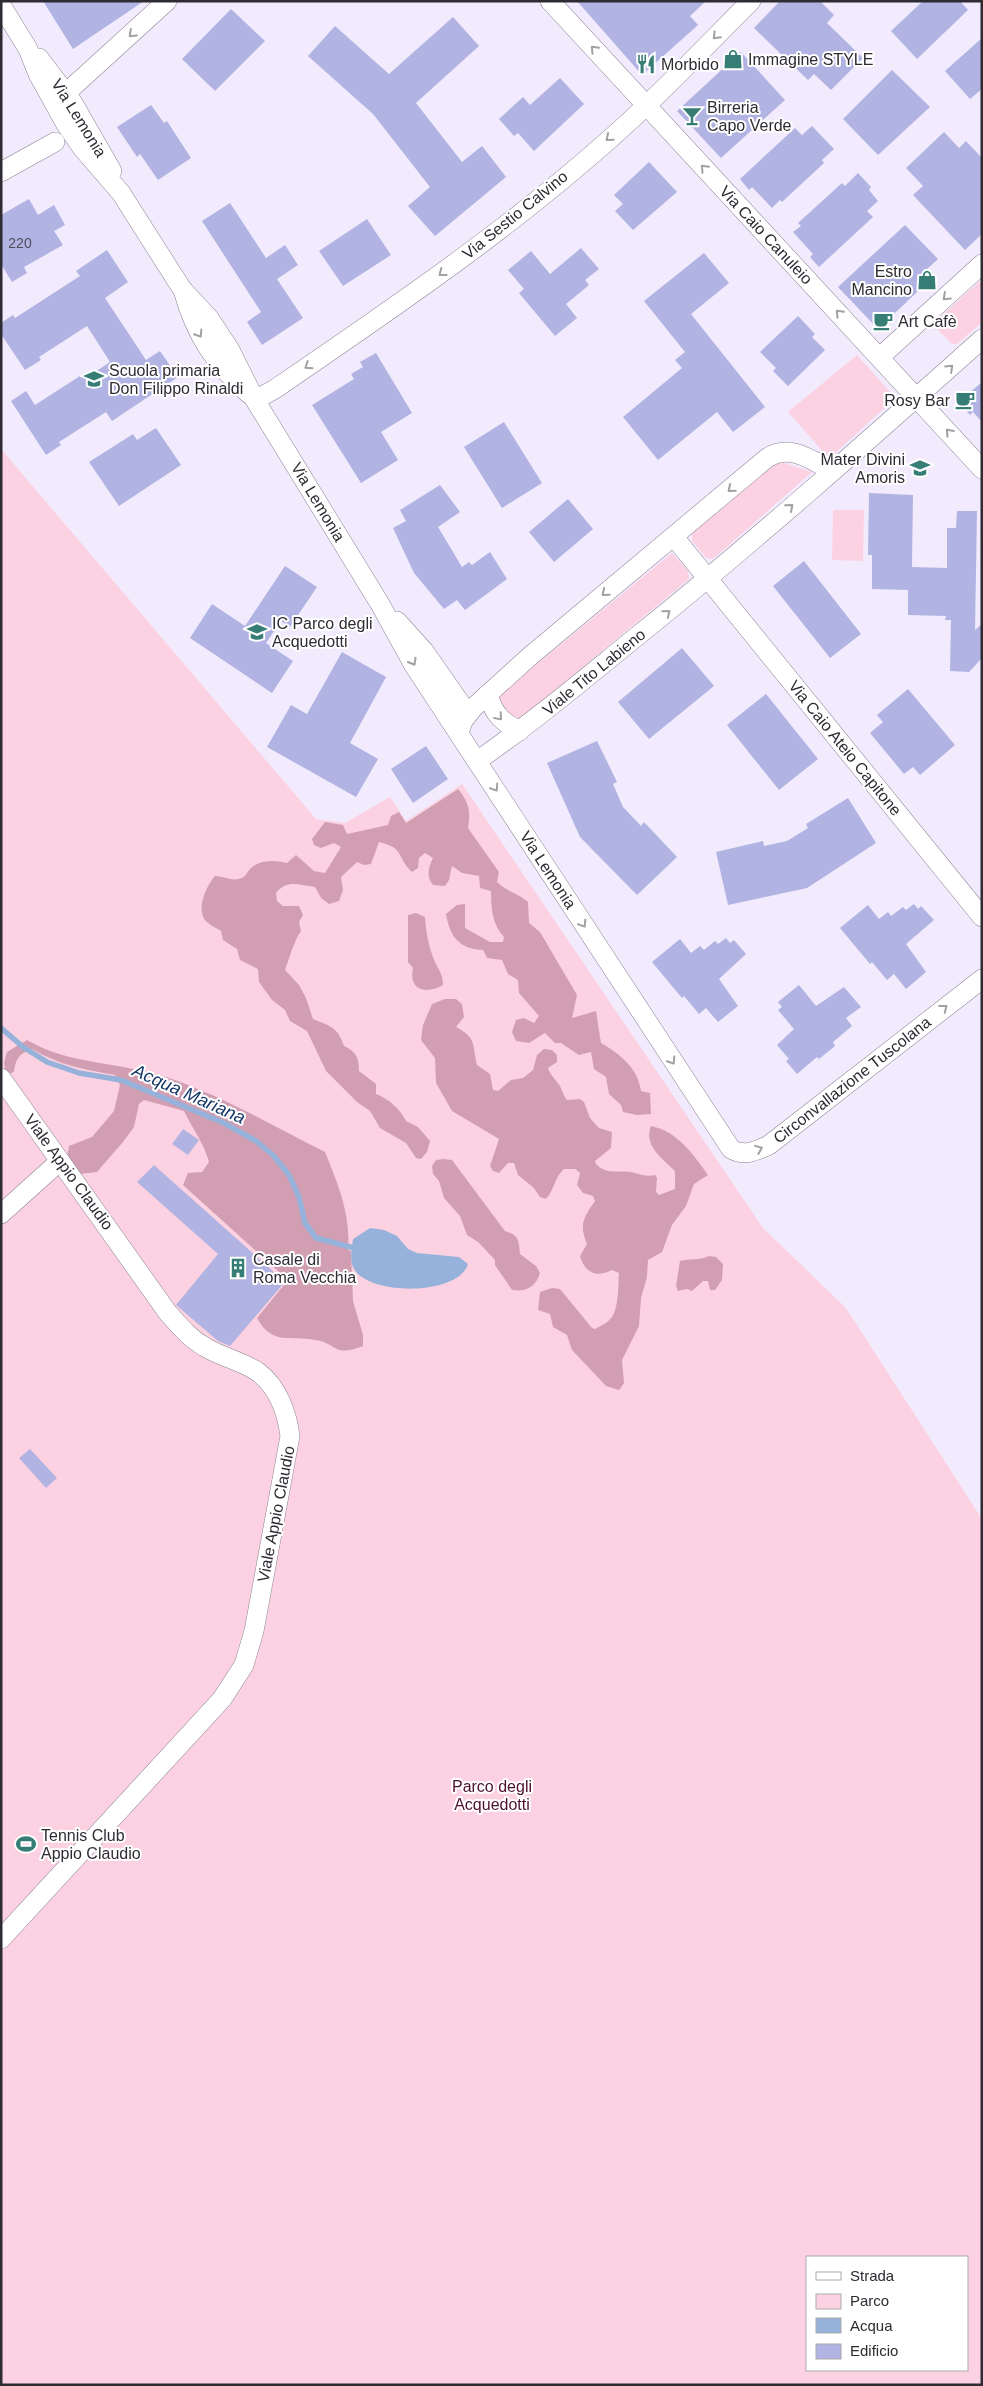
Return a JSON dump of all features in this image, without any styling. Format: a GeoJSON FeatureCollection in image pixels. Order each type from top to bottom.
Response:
{"type":"FeatureCollection","features":[{"type":"Feature","properties":{"kind":"street"},"geometry":{"type":"LineString","coordinates":[[66,93],[167,1]]}},
{"type":"Feature","properties":{"kind":"street","name":"Via Caio Canuleio"},"geometry":{"type":"LineString","coordinates":[[550,1],[645,106],[918,397],[982,468]]}},
{"type":"Feature","properties":{"kind":"street","name":"Via Sestio Calvino"},"geometry":{"type":"LineString","coordinates":[[255,400],[423,288],[532,204],[645,106],[751,1]]}},
{"type":"Feature","properties":{"kind":"street","name":"Via Lemonia"},"geometry":{"type":"LineString","coordinates":[[1,5],[28,49],[38,74],[72,119],[106,159],[121,193],[182,289],[191,320],[211,353],[231,378],[255,400],[380,604],[413,664],[720,1134]]}},
{"type":"Feature","properties":{"kind":"street","name":"Via Lemonia"},"geometry":{"type":"LineString","coordinates":[[28,49],[43,63],[66,93],[72,119]]}},
{"type":"Feature","properties":{"kind":"street"},"geometry":{"type":"LineString","coordinates":[[1,172],[55,142]]}},
{"type":"Feature","properties":{"kind":"street"},"geometry":{"type":"LineString","coordinates":[[880,357],[982,264]]}},
{"type":"Feature","properties":{"kind":"street","name":"Viale Tito Labieno"},"geometry":{"type":"LineString","coordinates":[[477,761],[520,732],[709,578],[982,339]]}},
{"type":"Feature","properties":{"kind":"street"},"geometry":{"type":"LineString","coordinates":[[459,733],[468,714],[548,640],[767,458],[776,453],[786,451],[797,453],[832,471]]}},
{"type":"Feature","properties":{"kind":"street"},"geometry":{"type":"LineString","coordinates":[[674,537],[709,578]]}},
{"type":"Feature","properties":{"kind":"street","name":"Via Caio Ateio Capitone"},"geometry":{"type":"LineString","coordinates":[[709,578],[982,917]]}},
{"type":"Feature","properties":{"kind":"street","name":"Via Lemonia"},"geometry":{"type":"LineString","coordinates":[[380,604],[424,651],[468,714]]}},
{"type":"Feature","properties":{"kind":"street"},"geometry":{"type":"LineString","coordinates":[[488,694],[500,720],[520,732]]}},
{"type":"Feature","properties":{"kind":"street","name":"Circonvallazione Tuscolana"},"geometry":{"type":"LineString","coordinates":[[720,1134],[735,1152],[753,1152],[769,1145],[982,979]]}},
{"type":"Feature","properties":{"kind":"street","name":"Viale Appio Claudio"},"geometry":{"type":"LineString","coordinates":[[1,1078],[182,1329],[204,1347],[258,1373],[278,1394],[288,1418],[290,1436],[254,1631],[244,1665],[222,1699],[1,1939]]}},
{"type":"Feature","properties":{"kind":"street"},"geometry":{"type":"LineString","coordinates":[[1,1214],[60,1161]]}},
{"type":"Feature","properties":{"kind":"green space"},"geometry":{"type":"Polygon","coordinates":[[[982,279],[982,322],[957,344],[952,344],[936,328],[935,322],[982,279]]]}},
{"type":"Feature","properties":{"kind":"green space"},"geometry":{"type":"Polygon","coordinates":[[[857,355],[890,392],[893,400],[833,455],[827,456],[788,412],[857,355]]]}},
{"type":"Feature","properties":{"kind":"green space","name":"Parco degli Acquedotti"},"geometry":{"type":"Polygon","coordinates":[[[1,449],[316,819],[345,823],[390,797],[406,821],[462,784],[763,1228],[846,1308],[982,1519],[982,2385],[1,2385],[1,449]]]}},
{"type":"Feature","properties":{"kind":"green space"},"geometry":{"type":"Polygon","coordinates":[[[778,461],[812,472],[713,559],[706,558],[692,541],[692,533],[778,461]]]}},
{"type":"Feature","properties":{"kind":"green space"},"geometry":{"type":"Polygon","coordinates":[[[833,510],[864,510],[863,561],[832,560],[833,510]]]}},
{"type":"Feature","properties":{"kind":"green space"},"geometry":{"type":"Polygon","coordinates":[[[672,553],[688,571],[689,579],[514,722],[497,698],[498,696],[672,553]]]}},
{"type":"Feature","properties":{"kind":"shaded area"},"geometry":{"type":"Polygon","coordinates":[[[458,789],[465,798],[468,807],[468,828],[499,872],[497,882],[528,902],[529,923],[540,932],[577,995],[572,1018],[596,1011],[601,1043],[621,1057],[632,1069],[641,1091],[650,1093],[651,1114],[637,1115],[623,1112],[621,1105],[609,1094],[606,1077],[594,1069],[591,1052],[579,1055],[561,1043],[555,1043],[545,1033],[529,1043],[516,1041],[512,1032],[516,1020],[524,1018],[534,1023],[539,1016],[519,993],[518,980],[508,974],[502,960],[487,958],[483,950],[468,947],[457,940],[450,929],[446,914],[457,905],[465,904],[465,928],[490,942],[503,942],[504,937],[497,927],[493,916],[491,891],[480,888],[479,876],[462,873],[452,866],[449,880],[445,886],[433,885],[428,872],[433,858],[425,853],[419,858],[418,868],[412,872],[397,850],[379,842],[371,864],[364,865],[357,862],[341,877],[343,890],[339,901],[329,904],[321,898],[315,887],[299,884],[289,884],[276,893],[277,901],[283,906],[299,906],[303,915],[299,922],[301,931],[285,970],[299,985],[306,998],[313,1019],[336,1031],[344,1046],[356,1056],[359,1071],[376,1084],[376,1094],[394,1105],[406,1121],[418,1127],[430,1141],[427,1152],[421,1159],[416,1158],[406,1143],[380,1128],[370,1111],[357,1102],[326,1071],[307,1031],[290,1021],[285,1010],[272,1000],[259,982],[258,969],[240,960],[237,949],[223,940],[221,931],[205,920],[202,903],[206,890],[215,876],[233,879],[240,878],[245,876],[258,863],[278,861],[287,863],[296,855],[314,871],[325,873],[341,847],[334,843],[321,848],[314,845],[312,839],[325,822],[343,825],[347,834],[388,825],[391,816],[399,812],[406,823],[458,789]]]}},
{"type":"Feature","properties":{"kind":"shaded area"},"geometry":{"type":"Polygon","coordinates":[[[416,913],[425,917],[431,951],[442,978],[443,985],[430,990],[416,986],[412,975],[413,968],[408,962],[408,915],[416,913]]]}},
{"type":"Feature","properties":{"kind":"shaded area"},"geometry":{"type":"Polygon","coordinates":[[[445,999],[456,999],[462,1004],[464,1017],[456,1027],[471,1038],[477,1065],[490,1074],[493,1090],[498,1091],[511,1080],[523,1078],[533,1070],[537,1055],[544,1049],[552,1050],[557,1055],[557,1062],[548,1068],[560,1086],[565,1098],[567,1100],[580,1099],[584,1102],[590,1118],[599,1128],[612,1132],[611,1148],[595,1161],[604,1170],[655,1175],[657,1178],[656,1192],[659,1195],[675,1189],[675,1171],[660,1157],[652,1146],[649,1133],[651,1126],[669,1133],[684,1144],[708,1175],[694,1184],[686,1206],[672,1225],[662,1252],[648,1260],[647,1277],[641,1298],[639,1326],[622,1360],[624,1383],[619,1390],[606,1386],[572,1350],[567,1335],[553,1327],[550,1314],[538,1310],[540,1292],[552,1288],[560,1289],[592,1328],[595,1329],[606,1323],[614,1312],[618,1296],[619,1273],[612,1270],[596,1274],[588,1270],[580,1256],[587,1244],[583,1227],[585,1217],[595,1201],[593,1196],[583,1193],[577,1185],[580,1173],[575,1169],[564,1169],[558,1176],[546,1199],[540,1197],[534,1188],[518,1175],[514,1163],[508,1163],[499,1173],[493,1171],[490,1166],[499,1139],[452,1111],[436,1083],[435,1058],[421,1040],[423,1025],[432,1004],[445,999]]]}},
{"type":"Feature","properties":{"kind":"shaded area"},"geometry":{"type":"Polygon","coordinates":[[[27,1040],[43,1048],[78,1059],[149,1072],[186,1084],[227,1102],[325,1152],[339,1188],[348,1224],[348,1250],[351,1251],[353,1301],[363,1335],[363,1346],[346,1351],[340,1350],[322,1342],[275,1336],[263,1327],[257,1318],[288,1280],[183,1185],[188,1173],[202,1172],[209,1162],[201,1142],[184,1111],[144,1100],[139,1104],[134,1127],[123,1142],[97,1172],[80,1174],[67,1158],[69,1146],[92,1137],[114,1111],[120,1085],[115,1075],[72,1066],[42,1055],[32,1049],[21,1055],[17,1060],[14,1072],[6,1075],[4,1063],[7,1052],[27,1040]]]}},
{"type":"Feature","properties":{"kind":"shaded area"},"geometry":{"type":"Polygon","coordinates":[[[436,1160],[452,1160],[505,1231],[517,1238],[520,1254],[536,1266],[540,1273],[536,1282],[530,1288],[512,1290],[495,1265],[495,1260],[478,1242],[467,1235],[460,1216],[444,1198],[439,1181],[433,1174],[432,1166],[436,1160]]]}},
{"type":"Feature","properties":{"kind":"shaded area"},"geometry":{"type":"Polygon","coordinates":[[[709,1256],[716,1257],[723,1264],[722,1280],[715,1290],[710,1290],[708,1281],[703,1281],[692,1291],[687,1289],[678,1291],[676,1286],[680,1261],[709,1256]]]}},
{"type":"Feature","properties":{"kind":"water"},"geometry":{"type":"Polygon","coordinates":[[[370,1228],[384,1230],[397,1236],[408,1249],[417,1253],[459,1257],[468,1264],[461,1275],[432,1287],[394,1288],[377,1284],[363,1278],[354,1269],[351,1254],[353,1239],[370,1228]]]}},
{"type":"Feature","properties":{"kind":"building"},"geometry":{"type":"Polygon","coordinates":[[[43,1],[144,1],[73,49],[43,1]]]}},
{"type":"Feature","properties":{"kind":"building"},"geometry":{"type":"Polygon","coordinates":[[[577,1],[706,1],[690,16],[698,25],[642,75],[577,1]]]}},
{"type":"Feature","properties":{"kind":"building"},"geometry":{"type":"Polygon","coordinates":[[[780,1],[820,1],[834,15],[827,23],[863,58],[831,90],[814,74],[808,80],[754,28],[780,1]]]}},
{"type":"Feature","properties":{"kind":"building"},"geometry":{"type":"Polygon","coordinates":[[[923,1],[960,1],[968,10],[917,59],[891,31],[923,1]]]}},
{"type":"Feature","properties":{"kind":"building"},"geometry":{"type":"Polygon","coordinates":[[[231,9],[265,41],[215,91],[182,59],[231,9]]]}},
{"type":"Feature","properties":{"kind":"building"},"geometry":{"type":"Polygon","coordinates":[[[453,17],[479,46],[416,103],[462,162],[482,146],[506,177],[435,236],[408,206],[430,187],[373,114],[308,56],[335,26],[389,74],[453,17]]]}},
{"type":"Feature","properties":{"kind":"building"},"geometry":{"type":"Polygon","coordinates":[[[982,38],[982,89],[970,99],[945,71],[982,38]]]}},
{"type":"Feature","properties":{"kind":"building"},"geometry":{"type":"Polygon","coordinates":[[[741,52],[785,100],[721,158],[677,111],[741,52]]]}},
{"type":"Feature","properties":{"kind":"building"},"geometry":{"type":"Polygon","coordinates":[[[892,70],[930,107],[878,155],[843,119],[892,70]]]}},
{"type":"Feature","properties":{"kind":"building"},"geometry":{"type":"Polygon","coordinates":[[[560,78],[584,104],[534,151],[518,133],[514,136],[499,119],[523,97],[530,105],[560,78]]]}},
{"type":"Feature","properties":{"kind":"building"},"geometry":{"type":"Polygon","coordinates":[[[151,105],[164,123],[167,121],[191,158],[158,180],[140,154],[137,157],[117,127],[151,105]]]}},
{"type":"Feature","properties":{"kind":"building"},"geometry":{"type":"Polygon","coordinates":[[[812,126],[834,149],[822,160],[824,163],[782,202],[780,200],[772,208],[752,187],[749,190],[740,179],[795,128],[802,135],[812,126]]]}},
{"type":"Feature","properties":{"kind":"building"},"geometry":{"type":"Polygon","coordinates":[[[944,132],[959,148],[966,141],[982,158],[982,234],[965,250],[913,195],[923,186],[906,168],[944,132]]]}},
{"type":"Feature","properties":{"kind":"building"},"geometry":{"type":"Polygon","coordinates":[[[649,162],[677,192],[633,230],[615,211],[623,204],[614,195],[649,162]]]}},
{"type":"Feature","properties":{"kind":"building"},"geometry":{"type":"Polygon","coordinates":[[[858,173],[871,187],[869,190],[878,201],[867,211],[873,217],[819,267],[810,257],[813,254],[793,232],[801,226],[798,223],[842,183],[845,186],[858,173]]]}},
{"type":"Feature","properties":{"kind":"building"},"geometry":{"type":"Polygon","coordinates":[[[29,199],[38,215],[54,205],[65,225],[54,231],[63,245],[24,267],[27,273],[12,282],[1,264],[1,215],[29,199]]]}},
{"type":"Feature","properties":{"kind":"building"},"geometry":{"type":"Polygon","coordinates":[[[230,203],[266,258],[285,245],[298,265],[277,279],[303,318],[262,345],[247,322],[261,312],[202,221],[230,203]]]}},
{"type":"Feature","properties":{"kind":"building"},"geometry":{"type":"Polygon","coordinates":[[[367,219],[391,255],[343,286],[319,251],[367,219]]]}},
{"type":"Feature","properties":{"kind":"building"},"geometry":{"type":"Polygon","coordinates":[[[905,225],[938,259],[926,270],[933,277],[878,329],[838,287],[905,225]]]}},
{"type":"Feature","properties":{"kind":"building"},"geometry":{"type":"Polygon","coordinates":[[[581,248],[599,269],[585,280],[589,285],[566,304],[577,318],[555,336],[519,293],[524,289],[508,270],[531,251],[550,274],[581,248]]]}},
{"type":"Feature","properties":{"kind":"building"},"geometry":{"type":"Polygon","coordinates":[[[107,250],[128,282],[105,298],[146,360],[160,351],[178,377],[112,421],[106,412],[59,442],[61,445],[46,455],[11,401],[26,391],[35,405],[83,374],[86,378],[110,362],[87,326],[39,357],[41,360],[25,370],[1,334],[1,323],[13,315],[15,318],[80,276],[76,271],[107,250]]]}},
{"type":"Feature","properties":{"kind":"building"},"geometry":{"type":"Polygon","coordinates":[[[704,253],[729,283],[691,314],[765,407],[733,432],[717,412],[658,460],[623,417],[682,368],[675,360],[685,352],[644,301],[704,253]]]}},
{"type":"Feature","properties":{"kind":"building"},"geometry":{"type":"Polygon","coordinates":[[[798,316],[815,334],[812,337],[825,350],[788,386],[773,371],[776,368],[760,352],[798,316]]]}},
{"type":"Feature","properties":{"kind":"building"},"geometry":{"type":"Polygon","coordinates":[[[376,353],[412,413],[381,432],[398,460],[361,483],[312,405],[354,379],[351,374],[363,367],[360,362],[376,353]]]}},
{"type":"Feature","properties":{"kind":"building"},"geometry":{"type":"Polygon","coordinates":[[[982,382],[982,422],[973,412],[970,415],[959,402],[982,382]]]}},
{"type":"Feature","properties":{"kind":"building"},"geometry":{"type":"Polygon","coordinates":[[[504,422],[542,483],[502,508],[464,447],[504,422]]]}},
{"type":"Feature","properties":{"kind":"building"},"geometry":{"type":"Polygon","coordinates":[[[156,428],[181,465],[119,506],[89,462],[133,434],[137,440],[156,428]]]}},
{"type":"Feature","properties":{"kind":"building"},"geometry":{"type":"Polygon","coordinates":[[[440,485],[460,512],[438,527],[462,567],[469,562],[472,565],[490,552],[507,579],[465,610],[457,600],[444,609],[414,573],[393,528],[406,521],[400,510],[440,485]]]}},
{"type":"Feature","properties":{"kind":"building"},"geometry":{"type":"Polygon","coordinates":[[[869,493],[913,495],[912,567],[947,568],[947,528],[956,528],[957,511],[977,511],[975,630],[982,624],[982,658],[969,672],[950,671],[951,620],[945,620],[946,616],[908,615],[908,590],[872,589],[872,555],[868,555],[869,493]]]}},
{"type":"Feature","properties":{"kind":"building"},"geometry":{"type":"Polygon","coordinates":[[[568,499],[593,529],[554,562],[529,532],[568,499]]]}},
{"type":"Feature","properties":{"kind":"building"},"geometry":{"type":"Polygon","coordinates":[[[804,561],[861,634],[830,658],[773,586],[804,561]]]}},
{"type":"Feature","properties":{"kind":"building"},"geometry":{"type":"Polygon","coordinates":[[[285,566],[317,587],[290,627],[281,621],[266,643],[293,661],[272,693],[190,638],[212,604],[245,626],[285,566]]]}},
{"type":"Feature","properties":{"kind":"building"},"geometry":{"type":"Polygon","coordinates":[[[682,648],[714,686],[649,739],[618,702],[682,648]]]}},
{"type":"Feature","properties":{"kind":"building"},"geometry":{"type":"Polygon","coordinates":[[[342,652],[386,677],[350,743],[378,759],[356,797],[267,747],[291,705],[307,714],[342,652]]]}},
{"type":"Feature","properties":{"kind":"building"},"geometry":{"type":"Polygon","coordinates":[[[908,689],[955,745],[920,775],[913,767],[904,774],[870,733],[883,722],[877,715],[908,689]]]}},
{"type":"Feature","properties":{"kind":"building"},"geometry":{"type":"Polygon","coordinates":[[[766,694],[818,759],[779,790],[727,725],[766,694]]]}},
{"type":"Feature","properties":{"kind":"building"},"geometry":{"type":"Polygon","coordinates":[[[597,741],[617,782],[613,784],[623,807],[641,826],[644,822],[677,857],[637,895],[580,837],[547,763],[597,741]]]}},
{"type":"Feature","properties":{"kind":"building"},"geometry":{"type":"Polygon","coordinates":[[[426,746],[448,779],[413,803],[391,769],[426,746]]]}},
{"type":"Feature","properties":{"kind":"building"},"geometry":{"type":"Polygon","coordinates":[[[848,798],[876,843],[807,888],[728,905],[716,852],[763,841],[764,846],[787,841],[808,828],[806,824],[848,798]]]}},
{"type":"Feature","properties":{"kind":"building"},"geometry":{"type":"Polygon","coordinates":[[[914,904],[918,909],[921,906],[934,920],[906,944],[926,972],[906,989],[894,974],[887,980],[872,962],[870,964],[840,928],[868,905],[879,919],[888,912],[891,916],[903,907],[906,910],[914,904]]]}},
{"type":"Feature","properties":{"kind":"building"},"geometry":{"type":"Polygon","coordinates":[[[726,938],[730,943],[734,940],[746,954],[719,979],[738,1006],[718,1022],[706,1008],[699,1014],[684,996],[682,998],[652,962],[680,939],[691,953],[700,946],[704,950],[715,941],[718,944],[726,938]]]}},
{"type":"Feature","properties":{"kind":"building"},"geometry":{"type":"Polygon","coordinates":[[[799,985],[816,1006],[844,987],[861,1007],[846,1018],[852,1026],[833,1042],[835,1046],[819,1059],[817,1057],[797,1074],[786,1061],[789,1059],[777,1045],[794,1029],[778,1010],[782,1007],[778,1002],[799,985]]]}},
{"type":"Feature","properties":{"kind":"building"},"geometry":{"type":"Polygon","coordinates":[[[183,1129],[199,1140],[188,1155],[172,1144],[183,1129]]]}},
{"type":"Feature","properties":{"kind":"building","name":"Casale di Roma Vecchia"},"geometry":{"type":"Polygon","coordinates":[[[154,1165],[285,1282],[230,1346],[218,1341],[176,1305],[218,1254],[137,1182],[154,1165]]]}},
{"type":"Feature","properties":{"kind":"building"},"geometry":{"type":"Polygon","coordinates":[[[30,1449],[57,1478],[46,1488],[19,1458],[30,1449]]]}},
{"type":"Feature","properties":{"kind":"waterway","name":"Acqua Mariana"},"geometry":{"type":"LineString","coordinates":[[1,1028],[23,1047],[47,1062],[79,1073],[121,1080],[224,1123],[256,1141],[273,1155],[289,1175],[299,1197],[305,1223],[316,1238],[358,1249]]}},
{"type":"Feature","properties":{"kind":"place","name":"Immagine STYLE"},"geometry":{"type":"Point","coordinates":[733,59]}},
{"type":"Feature","properties":{"kind":"place","name":"Morbido"},"geometry":{"type":"Point","coordinates":[646,64]}},
{"type":"Feature","properties":{"kind":"place","name":"Birreria Capo Verde"},"geometry":{"type":"Point","coordinates":[692,116]}},
{"type":"Feature","properties":{"kind":"place","name":"Estro Mancino"},"geometry":{"type":"Point","coordinates":[927,280]}},
{"type":"Feature","properties":{"kind":"place","name":"Art Cafè"},"geometry":{"type":"Point","coordinates":[883,321]}},
{"type":"Feature","properties":{"kind":"place","name":"Scuola primaria Don Filippo Rinaldi"},"geometry":{"type":"Point","coordinates":[94,379]}},
{"type":"Feature","properties":{"kind":"place","name":"Rosy Bar"},"geometry":{"type":"Point","coordinates":[965,400]}},
{"type":"Feature","properties":{"kind":"place","name":"Mater Divini Amoris"},"geometry":{"type":"Point","coordinates":[920,468]}},
{"type":"Feature","properties":{"kind":"place","name":"IC Parco degli Acquedotti"},"geometry":{"type":"Point","coordinates":[257,632]}},
{"type":"Feature","properties":{"kind":"place","name":"Casale di Roma Vecchia"},"geometry":{"type":"Point","coordinates":[238,1268]}},
{"type":"Feature","properties":{"kind":"place","name":"Tennis Club Appio Claudio"},"geometry":{"type":"Point","coordinates":[26,1844]}}]}
